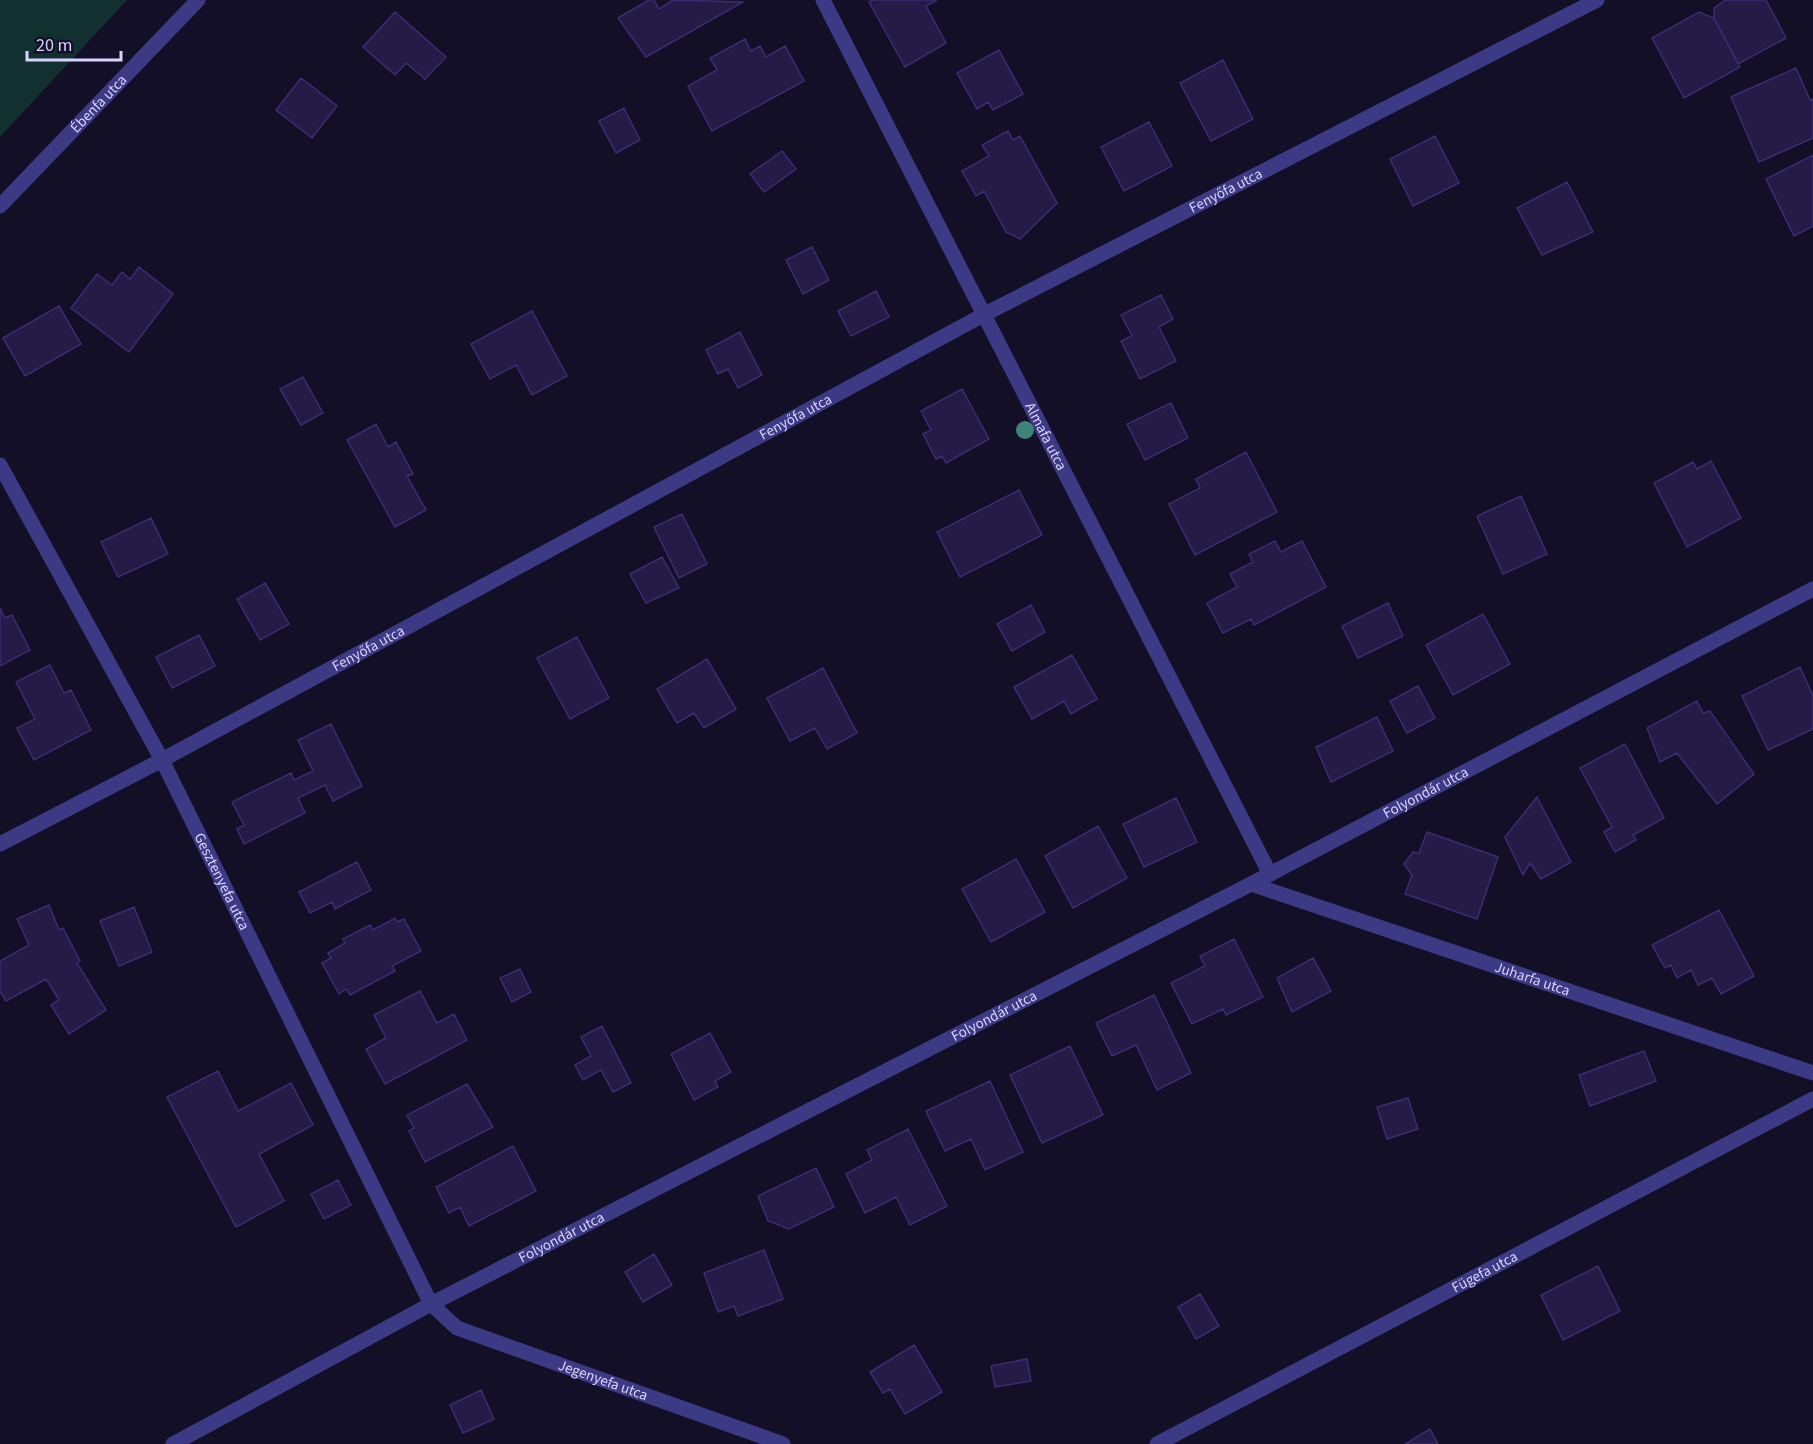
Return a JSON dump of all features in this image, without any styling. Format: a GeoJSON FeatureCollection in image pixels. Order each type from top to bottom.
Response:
{"type":"FeatureCollection","features":[{"type":"Feature","properties":{"kind":"street","name":"Ébenfa utca"},"geometry":{"type":"LineString","coordinates":[[0,206],[198,0]]}},
{"type":"Feature","properties":{"kind":"street","name":"Almafa utca"},"geometry":{"type":"LineString","coordinates":[[823,0],[1270,874]]}},
{"type":"Feature","properties":{"kind":"street","name":"Fenyőfa utca"},"geometry":{"type":"LineString","coordinates":[[0,844],[162,760],[985,314],[1597,0]]}},
{"type":"Feature","properties":{"kind":"street","name":"Gesztenyefa utca"},"geometry":{"type":"LineString","coordinates":[[0,465],[162,760],[431,1304]]}},
{"type":"Feature","properties":{"kind":"street","name":"Folyondár utca"},"geometry":{"type":"LineString","coordinates":[[173,1444],[431,1304],[1251,884],[1813,589]]}},
{"type":"Feature","properties":{"kind":"street","name":"Juharfa utca"},"geometry":{"type":"LineString","coordinates":[[1251,884],[1813,1073]]}},
{"type":"Feature","properties":{"kind":"street","name":"Fügefa utca"},"geometry":{"type":"LineString","coordinates":[[1156,1444],[1813,1099]]}},
{"type":"Feature","properties":{"kind":"street","name":"Jegenyefa utca"},"geometry":{"type":"LineString","coordinates":[[431,1304],[457,1328],[783,1444]]}},
{"type":"Feature","properties":{"kind":"green space"},"geometry":{"type":"Polygon","coordinates":[[[0,0],[127,0],[0,137],[0,0]]]}},
{"type":"Feature","properties":{"kind":"building"},"geometry":{"type":"Polygon","coordinates":[[[649,0],[654,0],[659,9],[673,0],[743,2],[646,57],[618,18],[649,0]]]}},
{"type":"Feature","properties":{"kind":"building"},"geometry":{"type":"Polygon","coordinates":[[[872,0],[937,0],[926,6],[946,43],[905,67],[869,2],[872,0]]]}},
{"type":"Feature","properties":{"kind":"building"},"geometry":{"type":"Polygon","coordinates":[[[1726,0],[1766,0],[1786,38],[1738,64],[1714,18],[1714,8],[1726,0]]]}},
{"type":"Feature","properties":{"kind":"building"},"geometry":{"type":"Polygon","coordinates":[[[395,12],[446,57],[425,79],[406,63],[395,75],[363,47],[395,12]]]}},
{"type":"Feature","properties":{"kind":"building"},"geometry":{"type":"Polygon","coordinates":[[[1699,12],[1714,18],[1740,67],[1684,98],[1652,38],[1699,12]]]}},
{"type":"Feature","properties":{"kind":"building"},"geometry":{"type":"Polygon","coordinates":[[[745,39],[751,51],[760,46],[766,57],[785,46],[804,81],[712,131],[688,86],[717,70],[710,58],[745,39]]]}},
{"type":"Feature","properties":{"kind":"building"},"geometry":{"type":"Polygon","coordinates":[[[999,50],[1023,94],[993,110],[988,102],[977,109],[957,73],[999,50]]]}},
{"type":"Feature","properties":{"kind":"building"},"geometry":{"type":"Polygon","coordinates":[[[1223,60],[1253,119],[1211,141],[1180,83],[1223,60]]]}},
{"type":"Feature","properties":{"kind":"building"},"geometry":{"type":"Polygon","coordinates":[[[1796,68],[1810,100],[1813,99],[1813,138],[1759,162],[1731,97],[1796,68]]]}},
{"type":"Feature","properties":{"kind":"building"},"geometry":{"type":"Polygon","coordinates":[[[301,78],[337,106],[312,138],[276,110],[301,78]]]}},
{"type":"Feature","properties":{"kind":"building"},"geometry":{"type":"Polygon","coordinates":[[[624,108],[640,140],[616,153],[599,121],[624,108]]]}},
{"type":"Feature","properties":{"kind":"building"},"geometry":{"type":"Polygon","coordinates":[[[1149,122],[1172,166],[1124,191],[1101,147],[1149,122]]]}},
{"type":"Feature","properties":{"kind":"building"},"geometry":{"type":"Polygon","coordinates":[[[1008,131],[1013,140],[1020,136],[1057,203],[1020,239],[1006,232],[984,191],[976,196],[962,171],[989,156],[982,145],[1008,131]]]}},
{"type":"Feature","properties":{"kind":"building"},"geometry":{"type":"Polygon","coordinates":[[[1435,136],[1459,183],[1413,206],[1390,159],[1435,136]]]}},
{"type":"Feature","properties":{"kind":"building"},"geometry":{"type":"Polygon","coordinates":[[[782,151],[796,169],[764,192],[750,174],[782,151]]]}},
{"type":"Feature","properties":{"kind":"building"},"geometry":{"type":"Polygon","coordinates":[[[1813,155],[1813,226],[1794,236],[1766,179],[1813,155]]]}},
{"type":"Feature","properties":{"kind":"building"},"geometry":{"type":"Polygon","coordinates":[[[1567,182],[1593,232],[1542,255],[1517,208],[1567,182]]]}},
{"type":"Feature","properties":{"kind":"building"},"geometry":{"type":"Polygon","coordinates":[[[812,247],[829,280],[803,294],[786,260],[812,247]]]}},
{"type":"Feature","properties":{"kind":"building"},"geometry":{"type":"Polygon","coordinates":[[[139,267],[173,294],[129,352],[71,308],[97,274],[112,285],[122,272],[130,279],[139,267]]]}},
{"type":"Feature","properties":{"kind":"building"},"geometry":{"type":"Polygon","coordinates":[[[876,291],[889,317],[851,336],[838,311],[876,291]]]}},
{"type":"Feature","properties":{"kind":"building"},"geometry":{"type":"Polygon","coordinates":[[[1161,295],[1173,319],[1159,327],[1176,361],[1140,379],[1121,341],[1132,336],[1121,315],[1161,295]]]}},
{"type":"Feature","properties":{"kind":"building"},"geometry":{"type":"Polygon","coordinates":[[[59,306],[81,344],[25,376],[3,338],[59,306]]]}},
{"type":"Feature","properties":{"kind":"building"},"geometry":{"type":"Polygon","coordinates":[[[532,311],[567,376],[532,395],[516,365],[490,379],[471,344],[532,311]]]}},
{"type":"Feature","properties":{"kind":"building"},"geometry":{"type":"Polygon","coordinates":[[[740,332],[762,375],[738,388],[728,369],[718,374],[706,350],[740,332]]]}},
{"type":"Feature","properties":{"kind":"building"},"geometry":{"type":"Polygon","coordinates":[[[303,377],[323,413],[301,425],[280,389],[303,377]]]}},
{"type":"Feature","properties":{"kind":"building"},"geometry":{"type":"Polygon","coordinates":[[[962,389],[989,439],[946,463],[942,456],[936,459],[923,434],[931,430],[921,411],[962,389]]]}},
{"type":"Feature","properties":{"kind":"building"},"geometry":{"type":"Polygon","coordinates":[[[1171,403],[1188,438],[1145,460],[1127,424],[1171,403]]]}},
{"type":"Feature","properties":{"kind":"building"},"geometry":{"type":"Polygon","coordinates":[[[376,424],[388,447],[396,442],[413,474],[407,476],[426,510],[395,527],[347,440],[376,424]]]}},
{"type":"Feature","properties":{"kind":"building"},"geometry":{"type":"Polygon","coordinates":[[[1246,452],[1277,512],[1195,555],[1169,504],[1200,488],[1196,479],[1246,452]]]}},
{"type":"Feature","properties":{"kind":"building"},"geometry":{"type":"Polygon","coordinates":[[[1711,461],[1741,518],[1687,547],[1654,483],[1693,462],[1697,469],[1711,461]]]}},
{"type":"Feature","properties":{"kind":"building"},"geometry":{"type":"Polygon","coordinates":[[[1019,490],[1042,535],[960,577],[937,532],[1019,490]]]}},
{"type":"Feature","properties":{"kind":"building"},"geometry":{"type":"Polygon","coordinates":[[[1521,496],[1547,554],[1503,574],[1477,516],[1521,496]]]}},
{"type":"Feature","properties":{"kind":"building"},"geometry":{"type":"Polygon","coordinates":[[[682,514],[707,564],[679,578],[654,527],[682,514]]]}},
{"type":"Feature","properties":{"kind":"building"},"geometry":{"type":"Polygon","coordinates":[[[151,518],[168,554],[118,577],[101,542],[151,518]]]}},
{"type":"Feature","properties":{"kind":"building"},"geometry":{"type":"Polygon","coordinates":[[[1275,541],[1281,552],[1302,541],[1326,587],[1254,625],[1251,619],[1223,633],[1207,603],[1237,587],[1230,574],[1253,562],[1249,554],[1275,541]]]}},
{"type":"Feature","properties":{"kind":"building"},"geometry":{"type":"Polygon","coordinates":[[[662,557],[679,588],[646,603],[630,574],[662,557]]]}},
{"type":"Feature","properties":{"kind":"building"},"geometry":{"type":"Polygon","coordinates":[[[265,583],[289,624],[260,640],[237,599],[265,583]]]}},
{"type":"Feature","properties":{"kind":"building"},"geometry":{"type":"Polygon","coordinates":[[[1388,603],[1403,636],[1358,658],[1342,626],[1388,603]]]}},
{"type":"Feature","properties":{"kind":"building"},"geometry":{"type":"Polygon","coordinates":[[[1031,605],[1045,632],[1012,651],[997,624],[1031,605]]]}},
{"type":"Feature","properties":{"kind":"building"},"geometry":{"type":"Polygon","coordinates":[[[0,608],[5,618],[12,615],[30,650],[0,666],[0,608]]]}},
{"type":"Feature","properties":{"kind":"building"},"geometry":{"type":"Polygon","coordinates":[[[1483,614],[1510,664],[1453,695],[1426,645],[1483,614]]]}},
{"type":"Feature","properties":{"kind":"building"},"geometry":{"type":"Polygon","coordinates":[[[199,635],[215,666],[172,688],[156,657],[199,635]]]}},
{"type":"Feature","properties":{"kind":"building"},"geometry":{"type":"Polygon","coordinates":[[[577,637],[609,698],[570,719],[537,658],[577,637]]]}},
{"type":"Feature","properties":{"kind":"building"},"geometry":{"type":"Polygon","coordinates":[[[1072,655],[1097,699],[1071,714],[1064,701],[1032,719],[1014,687],[1072,655]]]}},
{"type":"Feature","properties":{"kind":"building"},"geometry":{"type":"Polygon","coordinates":[[[707,659],[736,709],[704,728],[694,713],[677,723],[657,689],[707,659]]]}},
{"type":"Feature","properties":{"kind":"building"},"geometry":{"type":"Polygon","coordinates":[[[50,665],[64,693],[71,690],[91,730],[34,760],[17,728],[35,719],[16,682],[50,665]]]}},
{"type":"Feature","properties":{"kind":"building"},"geometry":{"type":"Polygon","coordinates":[[[1800,667],[1813,696],[1813,729],[1768,750],[1742,696],[1800,667]]]}},
{"type":"Feature","properties":{"kind":"building"},"geometry":{"type":"Polygon","coordinates":[[[823,668],[857,733],[827,749],[815,728],[790,741],[767,698],[823,668]]]}},
{"type":"Feature","properties":{"kind":"building"},"geometry":{"type":"Polygon","coordinates":[[[1418,686],[1435,718],[1407,733],[1390,701],[1418,686]]]}},
{"type":"Feature","properties":{"kind":"building"},"geometry":{"type":"Polygon","coordinates":[[[1697,701],[1703,713],[1710,711],[1754,774],[1717,804],[1677,753],[1660,762],[1647,728],[1697,701]]]}},
{"type":"Feature","properties":{"kind":"building"},"geometry":{"type":"Polygon","coordinates":[[[1377,717],[1393,751],[1331,782],[1316,747],[1377,717]]]}},
{"type":"Feature","properties":{"kind":"building"},"geometry":{"type":"Polygon","coordinates":[[[331,724],[362,786],[333,801],[325,785],[298,798],[305,813],[244,844],[237,829],[244,825],[232,802],[291,773],[294,780],[313,771],[298,740],[331,724]]]}},
{"type":"Feature","properties":{"kind":"building"},"geometry":{"type":"Polygon","coordinates":[[[1625,744],[1664,818],[1633,835],[1636,840],[1615,852],[1604,832],[1612,827],[1580,768],[1625,744]]]}},
{"type":"Feature","properties":{"kind":"building"},"geometry":{"type":"Polygon","coordinates":[[[1537,797],[1571,862],[1541,879],[1530,863],[1523,875],[1505,837],[1537,797]]]}},
{"type":"Feature","properties":{"kind":"building"},"geometry":{"type":"Polygon","coordinates":[[[1176,798],[1197,842],[1144,867],[1123,824],[1176,798]]]}},
{"type":"Feature","properties":{"kind":"building"},"geometry":{"type":"Polygon","coordinates":[[[1098,826],[1127,878],[1073,908],[1045,856],[1098,826]]]}},
{"type":"Feature","properties":{"kind":"building"},"geometry":{"type":"Polygon","coordinates":[[[1427,832],[1498,857],[1477,919],[1405,894],[1412,875],[1404,864],[1413,852],[1419,853],[1427,832]]]}},
{"type":"Feature","properties":{"kind":"building"},"geometry":{"type":"Polygon","coordinates":[[[1016,859],[1045,912],[991,942],[962,889],[1016,859]]]}},
{"type":"Feature","properties":{"kind":"building"},"geometry":{"type":"Polygon","coordinates":[[[357,862],[371,890],[335,909],[332,902],[310,913],[299,892],[357,862]]]}},
{"type":"Feature","properties":{"kind":"building"},"geometry":{"type":"Polygon","coordinates":[[[49,905],[59,930],[63,928],[80,961],[77,963],[106,1010],[69,1034],[51,1005],[59,1000],[46,979],[6,1001],[0,991],[0,961],[29,945],[17,919],[49,905]]]}},
{"type":"Feature","properties":{"kind":"building"},"geometry":{"type":"Polygon","coordinates":[[[134,907],[152,952],[119,966],[100,921],[134,907]]]}},
{"type":"Feature","properties":{"kind":"building"},"geometry":{"type":"Polygon","coordinates":[[[1719,910],[1754,976],[1721,994],[1712,978],[1698,985],[1691,970],[1677,978],[1671,965],[1665,968],[1652,945],[1719,910]]]}},
{"type":"Feature","properties":{"kind":"building"},"geometry":{"type":"Polygon","coordinates":[[[395,918],[397,922],[404,919],[421,951],[392,966],[395,971],[350,995],[346,989],[339,994],[322,963],[331,958],[328,953],[345,943],[343,939],[370,925],[373,930],[395,918]]]}},
{"type":"Feature","properties":{"kind":"building"},"geometry":{"type":"Polygon","coordinates":[[[1234,939],[1263,997],[1226,1015],[1223,1009],[1192,1024],[1171,983],[1205,966],[1200,956],[1234,939]]]}},
{"type":"Feature","properties":{"kind":"building"},"geometry":{"type":"Polygon","coordinates":[[[1313,958],[1331,991],[1292,1012],[1277,978],[1313,958]]]}},
{"type":"Feature","properties":{"kind":"building"},"geometry":{"type":"Polygon","coordinates":[[[520,969],[531,992],[512,1002],[500,978],[520,969]]]}},
{"type":"Feature","properties":{"kind":"building"},"geometry":{"type":"Polygon","coordinates":[[[420,991],[437,1023],[454,1014],[467,1040],[385,1084],[366,1049],[386,1038],[374,1015],[420,991]]]}},
{"type":"Feature","properties":{"kind":"building"},"geometry":{"type":"Polygon","coordinates":[[[1154,995],[1191,1073],[1157,1090],[1136,1045],[1112,1056],[1096,1023],[1154,995]]]}},
{"type":"Feature","properties":{"kind":"building"},"geometry":{"type":"Polygon","coordinates":[[[602,1026],[631,1083],[613,1092],[601,1070],[583,1080],[575,1065],[591,1056],[581,1037],[602,1026]]]}},
{"type":"Feature","properties":{"kind":"building"},"geometry":{"type":"Polygon","coordinates":[[[710,1033],[731,1072],[715,1081],[718,1087],[694,1100],[671,1054],[710,1033]]]}},
{"type":"Feature","properties":{"kind":"building"},"geometry":{"type":"Polygon","coordinates":[[[1070,1046],[1103,1115],[1042,1143],[1010,1075],[1070,1046]]]}},
{"type":"Feature","properties":{"kind":"building"},"geometry":{"type":"Polygon","coordinates":[[[1644,1051],[1656,1081],[1590,1106],[1579,1075],[1644,1051]]]}},
{"type":"Feature","properties":{"kind":"building"},"geometry":{"type":"Polygon","coordinates":[[[218,1071],[238,1111],[291,1083],[313,1125],[259,1154],[284,1201],[236,1227],[167,1097],[218,1071]]]}},
{"type":"Feature","properties":{"kind":"building"},"geometry":{"type":"Polygon","coordinates":[[[990,1081],[1023,1152],[985,1170],[971,1139],[945,1151],[926,1111],[990,1081]]]}},
{"type":"Feature","properties":{"kind":"building"},"geometry":{"type":"Polygon","coordinates":[[[467,1084],[493,1127],[425,1162],[409,1131],[414,1128],[407,1115],[467,1084]]]}},
{"type":"Feature","properties":{"kind":"building"},"geometry":{"type":"Polygon","coordinates":[[[1408,1098],[1418,1129],[1387,1139],[1377,1107],[1408,1098]]]}},
{"type":"Feature","properties":{"kind":"building"},"geometry":{"type":"Polygon","coordinates":[[[908,1129],[947,1206],[910,1225],[896,1197],[865,1213],[846,1174],[872,1160],[867,1150],[908,1129]]]}},
{"type":"Feature","properties":{"kind":"building"},"geometry":{"type":"Polygon","coordinates":[[[513,1146],[536,1191],[469,1226],[460,1207],[449,1213],[436,1187],[513,1146]]]}},
{"type":"Feature","properties":{"kind":"building"},"geometry":{"type":"Polygon","coordinates":[[[816,1168],[834,1207],[789,1229],[768,1221],[758,1196],[816,1168]]]}},
{"type":"Feature","properties":{"kind":"building"},"geometry":{"type":"Polygon","coordinates":[[[338,1180],[351,1205],[324,1219],[311,1194],[338,1180]]]}},
{"type":"Feature","properties":{"kind":"building"},"geometry":{"type":"Polygon","coordinates":[[[764,1250],[783,1299],[738,1316],[734,1306],[718,1312],[704,1273],[764,1250]]]}},
{"type":"Feature","properties":{"kind":"building"},"geometry":{"type":"Polygon","coordinates":[[[654,1254],[672,1285],[643,1302],[625,1272],[654,1254]]]}},
{"type":"Feature","properties":{"kind":"building"},"geometry":{"type":"Polygon","coordinates":[[[1598,1266],[1620,1311],[1563,1340],[1541,1295],[1598,1266]]]}},
{"type":"Feature","properties":{"kind":"building"},"geometry":{"type":"Polygon","coordinates":[[[1200,1294],[1219,1326],[1196,1339],[1178,1307],[1200,1294]]]}},
{"type":"Feature","properties":{"kind":"building"},"geometry":{"type":"Polygon","coordinates":[[[914,1345],[942,1392],[905,1414],[890,1389],[883,1393],[870,1372],[914,1345]]]}},
{"type":"Feature","properties":{"kind":"building"},"geometry":{"type":"Polygon","coordinates":[[[1027,1359],[1031,1381],[995,1387],[991,1366],[1027,1359]]]}},
{"type":"Feature","properties":{"kind":"building"},"geometry":{"type":"Polygon","coordinates":[[[481,1390],[494,1419],[463,1433],[450,1405],[481,1390]]]}},
{"type":"Feature","properties":{"kind":"building"},"geometry":{"type":"Polygon","coordinates":[[[1430,1429],[1438,1444],[1405,1444],[1430,1429]]]}}]}
